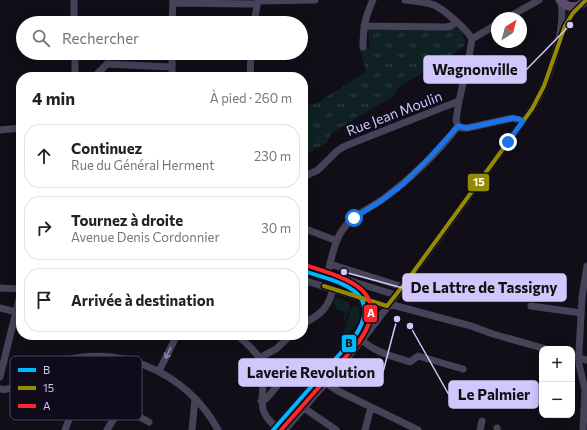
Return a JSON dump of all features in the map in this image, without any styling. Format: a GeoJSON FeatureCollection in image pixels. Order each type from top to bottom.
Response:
{"type":"FeatureCollection","features":[{"type":"Feature","properties":{"kind":"main road"},"geometry":{"type":"LineString","coordinates":[[560,1],[569,6],[583,5]]}},
{"type":"Feature","properties":{"kind":"street"},"geometry":{"type":"LineString","coordinates":[[74,0],[74,16]]}},
{"type":"Feature","properties":{"kind":"street"},"geometry":{"type":"LineString","coordinates":[[172,16],[173,2],[315,0]]}},
{"type":"Feature","properties":{"kind":"street"},"geometry":{"type":"LineString","coordinates":[[363,47],[364,26],[373,0]]}},
{"type":"Feature","properties":{"kind":"street"},"geometry":{"type":"LineString","coordinates":[[405,0],[433,5],[456,22],[472,39],[491,28]]}},
{"type":"Feature","properties":{"kind":"street"},"geometry":{"type":"LineString","coordinates":[[518,12],[539,0]]}},
{"type":"Feature","properties":{"kind":"street"},"geometry":{"type":"LineString","coordinates":[[285,430],[362,340],[403,287],[538,99],[543,89],[557,45],[563,15],[560,1]]}},
{"type":"Feature","properties":{"kind":"street"},"geometry":{"type":"LineString","coordinates":[[255,16],[258,2]]}},
{"type":"Feature","properties":{"kind":"street"},"geometry":{"type":"LineString","coordinates":[[557,45],[570,17],[583,5]]}},
{"type":"Feature","properties":{"kind":"street"},"geometry":{"type":"LineString","coordinates":[[364,26],[446,27],[451,26],[456,22]]}},
{"type":"Feature","properties":{"kind":"street","name":"Rue Jean Moulin"},"geometry":{"type":"LineString","coordinates":[[308,175],[318,170],[336,151],[345,146],[459,101],[472,39]]}},
{"type":"Feature","properties":{"kind":"street"},"geometry":{"type":"LineString","coordinates":[[75,60],[75,72]]}},
{"type":"Feature","properties":{"kind":"street"},"geometry":{"type":"LineString","coordinates":[[172,60],[172,72]]}},
{"type":"Feature","properties":{"kind":"street"},"geometry":{"type":"LineString","coordinates":[[250,72],[251,60]]}},
{"type":"Feature","properties":{"kind":"street"},"geometry":{"type":"LineString","coordinates":[[99,72],[107,64],[172,67]]}},
{"type":"Feature","properties":{"kind":"street"},"geometry":{"type":"LineString","coordinates":[[458,126],[456,120],[459,101]]}},
{"type":"Feature","properties":{"kind":"street"},"geometry":{"type":"LineString","coordinates":[[458,126],[467,128],[513,118],[523,121]]}},
{"type":"Feature","properties":{"kind":"street"},"geometry":{"type":"LineString","coordinates":[[327,274],[340,233],[347,223],[403,184],[435,152],[458,126]]}},
{"type":"Feature","properties":{"kind":"street"},"geometry":{"type":"LineString","coordinates":[[0,130],[16,128]]}},
{"type":"Feature","properties":{"kind":"street"},"geometry":{"type":"LineString","coordinates":[[308,230],[337,241]]}},
{"type":"Feature","properties":{"kind":"street"},"geometry":{"type":"LineString","coordinates":[[330,264],[403,287]]}},
{"type":"Feature","properties":{"kind":"street"},"geometry":{"type":"LineString","coordinates":[[584,428],[585,390],[576,357],[582,293],[587,266]]}},
{"type":"Feature","properties":{"kind":"street"},"geometry":{"type":"LineString","coordinates":[[308,268],[396,295]]}},
{"type":"Feature","properties":{"kind":"street"},"geometry":{"type":"LineString","coordinates":[[242,340],[259,358],[262,365],[262,401],[264,415],[274,429],[355,331],[360,322],[362,313],[360,302],[355,291],[347,286],[308,273]]}},
{"type":"Feature","properties":{"kind":"street"},"geometry":{"type":"LineString","coordinates":[[308,276],[343,287],[358,297]]}},
{"type":"Feature","properties":{"kind":"street"},"geometry":{"type":"LineString","coordinates":[[308,282],[358,297],[465,325],[539,347]]}},
{"type":"Feature","properties":{"kind":"street"},"geometry":{"type":"LineString","coordinates":[[0,288],[16,290]]}},
{"type":"Feature","properties":{"kind":"street"},"geometry":{"type":"LineString","coordinates":[[308,321],[326,308],[333,289]]}},
{"type":"Feature","properties":{"kind":"street"},"geometry":{"type":"LineString","coordinates":[[531,306],[581,313]]}},
{"type":"Feature","properties":{"kind":"street"},"geometry":{"type":"LineString","coordinates":[[0,308],[16,312],[0,377]]}},
{"type":"Feature","properties":{"kind":"street"},"geometry":{"type":"LineString","coordinates":[[159,370],[174,340]]}},
{"type":"Feature","properties":{"kind":"street"},"geometry":{"type":"LineString","coordinates":[[259,358],[276,349],[286,340]]}},
{"type":"Feature","properties":{"kind":"street"},"geometry":{"type":"LineString","coordinates":[[362,340],[379,352],[410,362],[418,356],[463,369]]}},
{"type":"Feature","properties":{"kind":"street"},"geometry":{"type":"LineString","coordinates":[[576,357],[587,360]]}},
{"type":"Feature","properties":{"kind":"street"},"geometry":{"type":"LineString","coordinates":[[142,364],[159,370],[179,384],[208,415],[218,430]]}},
{"type":"Feature","properties":{"kind":"street"},"geometry":{"type":"LineString","coordinates":[[262,401],[266,399],[277,386],[263,375]]}},
{"type":"Feature","properties":{"kind":"street"},"geometry":{"type":"LineString","coordinates":[[326,383],[338,391],[418,430]]}},
{"type":"Feature","properties":{"kind":"street"},"geometry":{"type":"LineString","coordinates":[[0,389],[4,390],[10,388]]}},
{"type":"Feature","properties":{"kind":"street"},"geometry":{"type":"LineString","coordinates":[[192,430],[195,400]]}},
{"type":"Feature","properties":{"kind":"street"},"geometry":{"type":"LineString","coordinates":[[365,430],[371,407]]}},
{"type":"Feature","properties":{"kind":"street"},"geometry":{"type":"LineString","coordinates":[[304,408],[331,429]]}},
{"type":"Feature","properties":{"kind":"street"},"geometry":{"type":"LineString","coordinates":[[142,418],[149,422]]}},
{"type":"Feature","properties":{"kind":"street"},"geometry":{"type":"LineString","coordinates":[[65,430],[69,420]]}},
{"type":"Feature","properties":{"kind":"street"},"geometry":{"type":"LineString","coordinates":[[107,430],[113,420]]}},
{"type":"Feature","properties":{"kind":"street"},"geometry":{"type":"LineString","coordinates":[[480,430],[482,422]]}},
{"type":"Feature","properties":{"kind":"green space"},"geometry":{"type":"Polygon","coordinates":[[[457,28],[463,33],[465,45],[458,51],[398,88],[392,97],[333,132],[327,142],[308,153],[308,105],[315,104],[366,72],[360,48],[370,47],[368,30],[457,28]]]}},
{"type":"Feature","properties":{"kind":"green space"},"geometry":{"type":"Polygon","coordinates":[[[335,297],[346,301],[350,305],[345,321],[343,321],[345,312],[335,309],[336,305],[333,303],[335,297]]]}},
{"type":"Feature","properties":{"kind":"green space"},"geometry":{"type":"Polygon","coordinates":[[[354,306],[359,307],[359,316],[356,325],[325,364],[324,364],[340,345],[351,309],[354,306]]]}},
{"type":"Feature","properties":{"kind":"transit line","name":"15"},"geometry":{"type":"LineString","coordinates":[[387,306],[532,109],[544,86],[565,26],[573,13],[586,0]]}},
{"type":"Feature","properties":{"kind":"transit line","name":"A"},"geometry":{"type":"LineString","coordinates":[[281,430],[358,343],[368,325],[371,310],[368,298],[361,289],[336,275],[308,266]]}},
{"type":"Feature","properties":{"kind":"transit line","name":"B"},"geometry":{"type":"LineString","coordinates":[[273,430],[353,339],[362,323],[365,310],[362,299],[354,291],[344,285],[308,273]]}},
{"type":"Feature","properties":{"kind":"transit line","name":"15"},"geometry":{"type":"LineString","coordinates":[[324,286],[387,306]]}},
{"type":"Feature","properties":{"kind":"place","name":"Wagnonville"},"geometry":{"type":"Point","coordinates":[570,25]}},
{"type":"Feature","properties":{"kind":"place","name":"De Lattre de Tassigny"},"geometry":{"type":"Point","coordinates":[344,272]}},
{"type":"Feature","properties":{"kind":"place","name":"Laverie Revolution"},"geometry":{"type":"Point","coordinates":[397,319]}},
{"type":"Feature","properties":{"kind":"place","name":"Le Palmier"},"geometry":{"type":"Point","coordinates":[410,326]}},
{"type":"Feature","properties":{"kind":"route"},"geometry":{"type":"LineString","coordinates":[[354,218],[403,184],[458,126],[460,128],[467,128],[513,118],[523,121],[508,142]]}}]}
